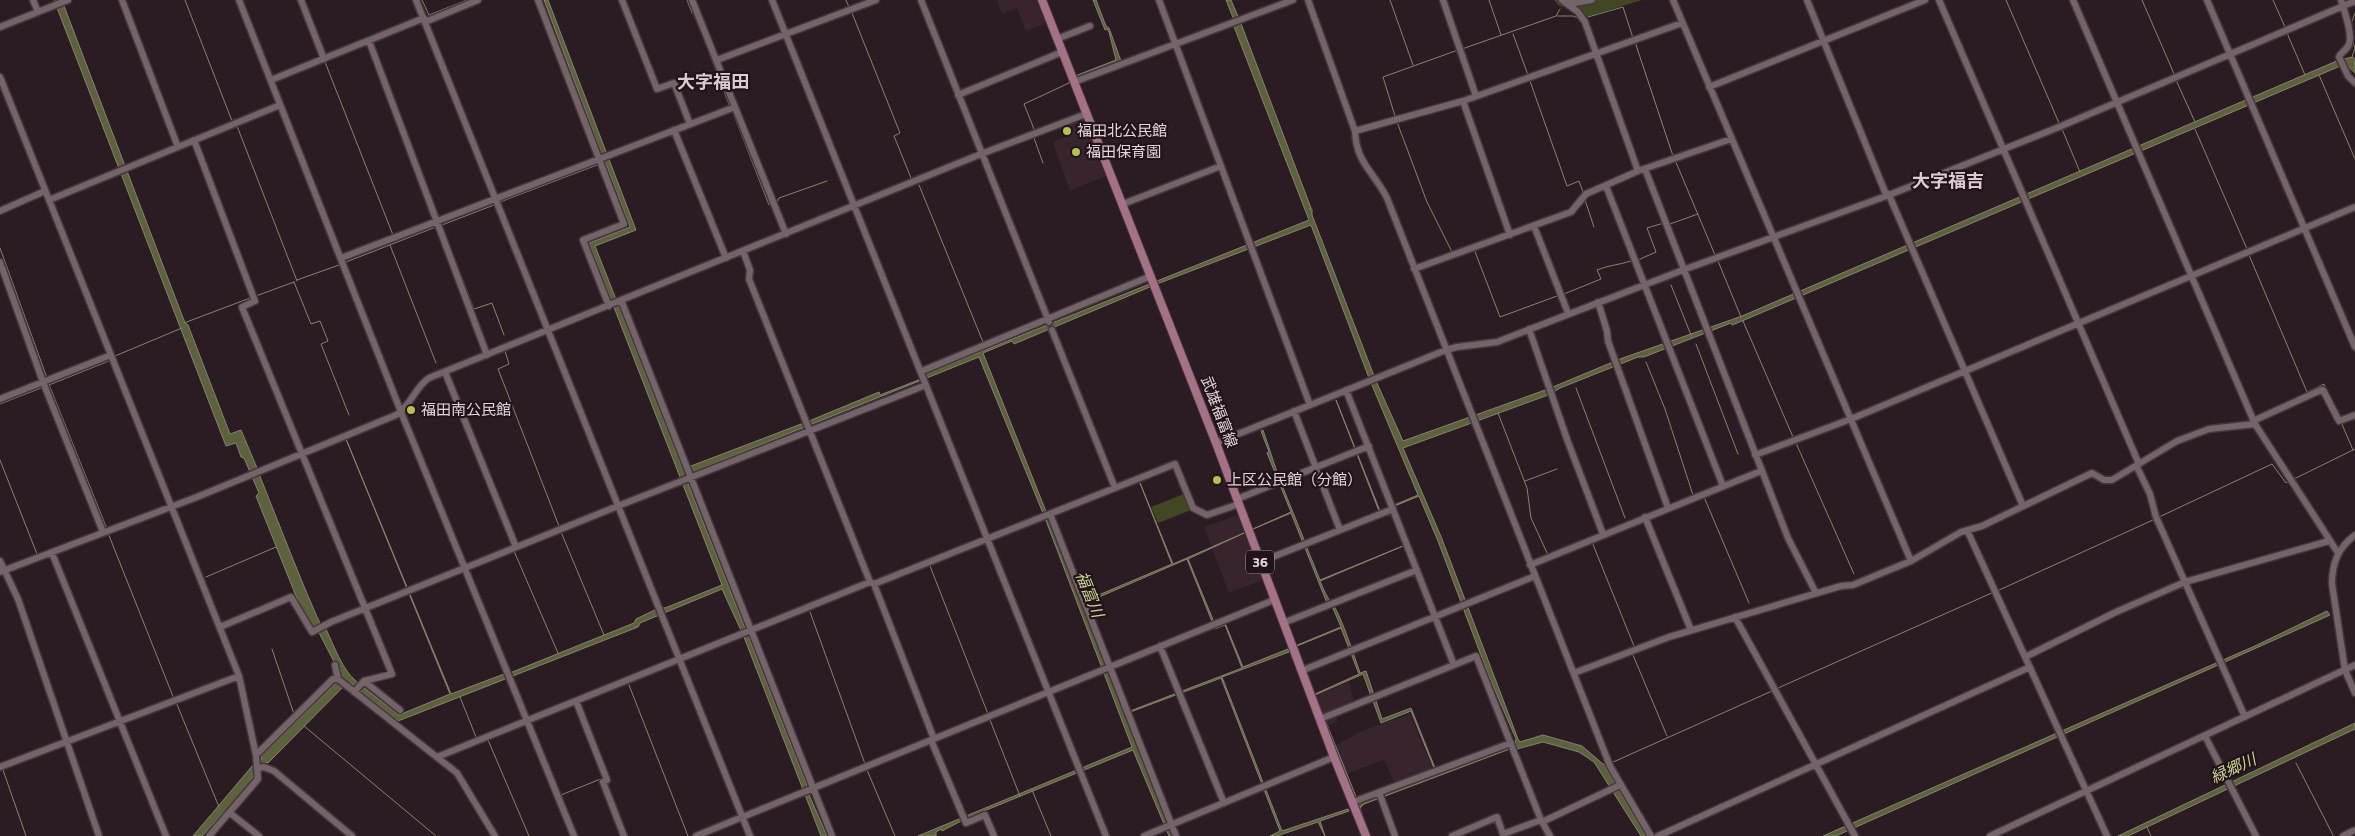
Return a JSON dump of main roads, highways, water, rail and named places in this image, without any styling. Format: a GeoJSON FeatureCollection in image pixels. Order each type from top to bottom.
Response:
{"type":"FeatureCollection","features":[{"type":"Feature","properties":{"kind":"main road","name":"武雄福富線"},"geometry":{"type":"LineString","coordinates":[[1042,0],[1153,281],[1274,600],[1304,670],[1334,756],[1355,801],[1366,836]]}},
{"type":"Feature","properties":{"kind":"waterway"},"geometry":{"type":"LineString","coordinates":[[30,0],[32,6]]}},
{"type":"Feature","properties":{"kind":"waterway"},"geometry":{"type":"LineString","coordinates":[[185,0],[232,121],[235,119]]}},
{"type":"Feature","properties":{"kind":"waterway"},"geometry":{"type":"LineString","coordinates":[[297,0],[320,57]]}},
{"type":"Feature","properties":{"kind":"waterway"},"geometry":{"type":"LineString","coordinates":[[422,0],[429,15],[467,0]]}},
{"type":"Feature","properties":{"kind":"waterway"},"geometry":{"type":"LineString","coordinates":[[687,0],[692,13]]}},
{"type":"Feature","properties":{"kind":"waterway"},"geometry":{"type":"LineString","coordinates":[[846,0],[849,7]]}},
{"type":"Feature","properties":{"kind":"waterway"},"geometry":{"type":"LineString","coordinates":[[1390,0],[1413,65]]}},
{"type":"Feature","properties":{"kind":"waterway"},"geometry":{"type":"LineString","coordinates":[[1489,0],[1501,35]]}},
{"type":"Feature","properties":{"kind":"waterway"},"geometry":{"type":"LineString","coordinates":[[2006,0],[2059,123]]}},
{"type":"Feature","properties":{"kind":"waterway"},"geometry":{"type":"LineString","coordinates":[[2142,0],[2175,76]]}},
{"type":"Feature","properties":{"kind":"waterway"},"geometry":{"type":"LineString","coordinates":[[2273,0],[2285,27]]}},
{"type":"Feature","properties":{"kind":"waterway"},"geometry":{"type":"LineString","coordinates":[[1588,17],[1623,7],[1633,38]]}},
{"type":"Feature","properties":{"kind":"waterway"},"geometry":{"type":"LineString","coordinates":[[1462,49],[1556,16],[1560,9]]}},
{"type":"Feature","properties":{"kind":"waterway"},"geometry":{"type":"LineString","coordinates":[[852,13],[900,133],[894,136],[911,178]]}},
{"type":"Feature","properties":{"kind":"waterway"},"geometry":{"type":"LineString","coordinates":[[2351,24],[2355,13]]}},
{"type":"Feature","properties":{"kind":"waterway"},"geometry":{"type":"LineString","coordinates":[[1557,16],[1573,16],[1580,19]]}},
{"type":"Feature","properties":{"kind":"waterway"},"geometry":{"type":"LineString","coordinates":[[697,21],[730,107]]}},
{"type":"Feature","properties":{"kind":"waterway"},"geometry":{"type":"LineString","coordinates":[[2287,33],[2305,75]]}},
{"type":"Feature","properties":{"kind":"waterway"},"geometry":{"type":"LineString","coordinates":[[1513,34],[1528,75]]}},
{"type":"Feature","properties":{"kind":"waterway"},"geometry":{"type":"LineString","coordinates":[[1635,42],[1673,156]]}},
{"type":"Feature","properties":{"kind":"waterway"},"geometry":{"type":"LineString","coordinates":[[2352,57],[2355,48],[2353,42]]}},
{"type":"Feature","properties":{"kind":"waterway"},"geometry":{"type":"LineString","coordinates":[[1395,116],[1383,77],[1458,50]]}},
{"type":"Feature","properties":{"kind":"waterway"},"geometry":{"type":"LineString","coordinates":[[325,62],[393,235]]}},
{"type":"Feature","properties":{"kind":"waterway"},"geometry":{"type":"LineString","coordinates":[[2319,75],[2355,159]]}},
{"type":"Feature","properties":{"kind":"waterway"},"geometry":{"type":"LineString","coordinates":[[2176,80],[2195,122]]}},
{"type":"Feature","properties":{"kind":"waterway"},"geometry":{"type":"LineString","coordinates":[[1034,129],[1024,104],[1069,83],[1069,81]]}},
{"type":"Feature","properties":{"kind":"waterway"},"geometry":{"type":"LineString","coordinates":[[1530,81],[1567,186],[1579,181],[1583,192]]}},
{"type":"Feature","properties":{"kind":"waterway"},"geometry":{"type":"LineString","coordinates":[[732,110],[769,205]]}},
{"type":"Feature","properties":{"kind":"waterway"},"geometry":{"type":"LineString","coordinates":[[1397,122],[1427,202],[1452,252]]}},
{"type":"Feature","properties":{"kind":"waterway"},"geometry":{"type":"LineString","coordinates":[[237,126],[297,281]]}},
{"type":"Feature","properties":{"kind":"waterway"},"geometry":{"type":"LineString","coordinates":[[2062,129],[2080,172]]}},
{"type":"Feature","properties":{"kind":"waterway"},"geometry":{"type":"LineString","coordinates":[[2195,129],[2247,249]]}},
{"type":"Feature","properties":{"kind":"waterway"},"geometry":{"type":"LineString","coordinates":[[1034,138],[1043,163]]}},
{"type":"Feature","properties":{"kind":"waterway"},"geometry":{"type":"LineString","coordinates":[[1675,160],[1715,255]]}},
{"type":"Feature","properties":{"kind":"waterway"},"geometry":{"type":"LineString","coordinates":[[500,202],[597,165]]}},
{"type":"Feature","properties":{"kind":"waterway"},"geometry":{"type":"LineString","coordinates":[[777,202],[779,198],[827,181]]}},
{"type":"Feature","properties":{"kind":"waterway"},"geometry":{"type":"LineString","coordinates":[[919,185],[983,342]]}},
{"type":"Feature","properties":{"kind":"waterway"},"geometry":{"type":"LineString","coordinates":[[1585,200],[1594,227]]}},
{"type":"Feature","properties":{"kind":"waterway"},"geometry":{"type":"LineString","coordinates":[[442,225],[494,205]]}},
{"type":"Feature","properties":{"kind":"waterway"},"geometry":{"type":"LineString","coordinates":[[1670,224],[1698,214]]}},
{"type":"Feature","properties":{"kind":"waterway"},"geometry":{"type":"LineString","coordinates":[[1638,260],[1656,252],[1647,228],[1664,223]]}},
{"type":"Feature","properties":{"kind":"waterway"},"geometry":{"type":"LineString","coordinates":[[346,262],[436,227]]}},
{"type":"Feature","properties":{"kind":"waterway"},"geometry":{"type":"LineString","coordinates":[[447,240],[474,309],[492,303],[504,335]]}},
{"type":"Feature","properties":{"kind":"waterway"},"geometry":{"type":"LineString","coordinates":[[390,245],[436,363]]}},
{"type":"Feature","properties":{"kind":"waterway"},"geometry":{"type":"LineString","coordinates":[[0,248],[47,378]]}},
{"type":"Feature","properties":{"kind":"waterway"},"geometry":{"type":"LineString","coordinates":[[1474,249],[1500,317],[1557,296]]}},
{"type":"Feature","properties":{"kind":"waterway"},"geometry":{"type":"LineString","coordinates":[[2249,255],[2307,392],[2324,384],[2326,389]]}},
{"type":"Feature","properties":{"kind":"waterway"},"geometry":{"type":"LineString","coordinates":[[1564,294],[1601,279],[1597,270],[1631,261]]}},
{"type":"Feature","properties":{"kind":"waterway"},"geometry":{"type":"LineString","coordinates":[[1718,261],[1741,317]]}},
{"type":"Feature","properties":{"kind":"waterway"},"geometry":{"type":"LineString","coordinates":[[297,280],[339,265]]}},
{"type":"Feature","properties":{"kind":"waterway"},"geometry":{"type":"LineString","coordinates":[[294,282],[311,324],[320,321],[328,341],[321,344],[349,415]]}},
{"type":"Feature","properties":{"kind":"waterway"},"geometry":{"type":"LineString","coordinates":[[256,296],[294,282]]}},
{"type":"Feature","properties":{"kind":"waterway"},"geometry":{"type":"LineString","coordinates":[[1671,285],[1691,335]]}},
{"type":"Feature","properties":{"kind":"waterway"},"geometry":{"type":"LineString","coordinates":[[184,323],[250,298]]}},
{"type":"Feature","properties":{"kind":"waterway"},"geometry":{"type":"LineString","coordinates":[[1743,321],[1793,437]]}},
{"type":"Feature","properties":{"kind":"waterway"},"geometry":{"type":"LineString","coordinates":[[115,356],[182,328]]}},
{"type":"Feature","properties":{"kind":"waterway"},"geometry":{"type":"LineString","coordinates":[[1696,344],[1738,454]]}},
{"type":"Feature","properties":{"kind":"waterway"},"geometry":{"type":"LineString","coordinates":[[505,351],[509,364],[498,369],[559,526]]}},
{"type":"Feature","properties":{"kind":"waterway"},"geometry":{"type":"LineString","coordinates":[[49,385],[109,361]]}},
{"type":"Feature","properties":{"kind":"waterway"},"geometry":{"type":"LineString","coordinates":[[1646,362],[1665,409],[1693,495],[1702,491]]}},
{"type":"Feature","properties":{"kind":"waterway"},"geometry":{"type":"LineString","coordinates":[[48,382],[107,529]]}},
{"type":"Feature","properties":{"kind":"waterway"},"geometry":{"type":"LineString","coordinates":[[0,404],[41,388]]}},
{"type":"Feature","properties":{"kind":"waterway"},"geometry":{"type":"LineString","coordinates":[[1576,388],[1625,518]]}},
{"type":"Feature","properties":{"kind":"waterway"},"geometry":{"type":"LineString","coordinates":[[1498,413],[1527,488],[1531,518],[1548,555]]}},
{"type":"Feature","properties":{"kind":"waterway"},"geometry":{"type":"LineString","coordinates":[[2341,422],[2353,450]]}},
{"type":"Feature","properties":{"kind":"waterway"},"geometry":{"type":"LineString","coordinates":[[1796,443],[1854,574]]}},
{"type":"Feature","properties":{"kind":"waterway"},"geometry":{"type":"LineString","coordinates":[[2294,479],[2355,449]]}},
{"type":"Feature","properties":{"kind":"waterway"},"geometry":{"type":"LineString","coordinates":[[0,460],[37,554]]}},
{"type":"Feature","properties":{"kind":"waterway"},"geometry":{"type":"LineString","coordinates":[[2159,517],[2272,464],[2286,483],[2289,481]]}},
{"type":"Feature","properties":{"kind":"waterway"},"geometry":{"type":"LineString","coordinates":[[1525,481],[1557,469]]}},
{"type":"Feature","properties":{"kind":"waterway"},"geometry":{"type":"LineString","coordinates":[[484,477],[512,546]]}},
{"type":"Feature","properties":{"kind":"waterway"},"geometry":{"type":"LineString","coordinates":[[1704,497],[1749,603]]}},
{"type":"Feature","properties":{"kind":"waterway"},"geometry":{"type":"LineString","coordinates":[[1997,591],[2153,520]]}},
{"type":"Feature","properties":{"kind":"waterway"},"geometry":{"type":"LineString","coordinates":[[561,532],[604,635]]}},
{"type":"Feature","properties":{"kind":"waterway"},"geometry":{"type":"LineString","coordinates":[[108,533],[174,699]]}},
{"type":"Feature","properties":{"kind":"waterway"},"geometry":{"type":"LineString","coordinates":[[1592,542],[1634,646]]}},
{"type":"Feature","properties":{"kind":"waterway"},"geometry":{"type":"LineString","coordinates":[[206,577],[276,547]]}},
{"type":"Feature","properties":{"kind":"waterway"},"geometry":{"type":"LineString","coordinates":[[514,551],[558,653]]}},
{"type":"Feature","properties":{"kind":"waterway"},"geometry":{"type":"LineString","coordinates":[[930,566],[988,714]]}},
{"type":"Feature","properties":{"kind":"waterway"},"geometry":{"type":"LineString","coordinates":[[1778,688],[1994,592]]}},
{"type":"Feature","properties":{"kind":"waterway"},"geometry":{"type":"LineString","coordinates":[[810,612],[865,764]]}},
{"type":"Feature","properties":{"kind":"waterway"},"geometry":{"type":"LineString","coordinates":[[272,649],[294,714]]}},
{"type":"Feature","properties":{"kind":"waterway"},"geometry":{"type":"LineString","coordinates":[[1633,655],[1667,736]]}},
{"type":"Feature","properties":{"kind":"waterway"},"geometry":{"type":"LineString","coordinates":[[629,685],[688,836]]}},
{"type":"Feature","properties":{"kind":"waterway"},"geometry":{"type":"LineString","coordinates":[[1611,763],[1772,691]]}},
{"type":"Feature","properties":{"kind":"waterway"},"geometry":{"type":"LineString","coordinates":[[460,697],[476,737]]}},
{"type":"Feature","properties":{"kind":"waterway"},"geometry":{"type":"LineString","coordinates":[[176,702],[219,807]]}},
{"type":"Feature","properties":{"kind":"waterway"},"geometry":{"type":"LineString","coordinates":[[990,720],[1020,796]]}},
{"type":"Feature","properties":{"kind":"waterway"},"geometry":{"type":"LineString","coordinates":[[304,726],[436,836]]}},
{"type":"Feature","properties":{"kind":"waterway"},"geometry":{"type":"LineString","coordinates":[[488,740],[529,836]]}},
{"type":"Feature","properties":{"kind":"waterway"},"geometry":{"type":"LineString","coordinates":[[2296,763],[2333,835]]}},
{"type":"Feature","properties":{"kind":"waterway"},"geometry":{"type":"LineString","coordinates":[[3,770],[26,836]]}},
{"type":"Feature","properties":{"kind":"waterway"},"geometry":{"type":"LineString","coordinates":[[867,770],[895,836]]}},
{"type":"Feature","properties":{"kind":"waterway"},"geometry":{"type":"LineString","coordinates":[[561,795],[603,778]]}},
{"type":"Feature","properties":{"kind":"waterway"},"geometry":{"type":"LineString","coordinates":[[1032,790],[1051,836]]}},
{"type":"Feature","properties":{"kind":"waterway"},"geometry":{"type":"LineString","coordinates":[[235,813],[249,824]]}},
{"type":"Feature","properties":{"kind":"waterway"},"geometry":{"type":"LineString","coordinates":[[2147,827],[2151,836]]}},
{"type":"Feature","properties":{"kind":"place","name":"福田北公民館"},"geometry":{"type":"Point","coordinates":[1067,131]}},
{"type":"Feature","properties":{"kind":"place","name":"福田保育園"},"geometry":{"type":"Point","coordinates":[1076,152]}},
{"type":"Feature","properties":{"kind":"place","name":"福田南公民館"},"geometry":{"type":"Point","coordinates":[411,410]}},
{"type":"Feature","properties":{"kind":"place","name":"上区公民館（分館）"},"geometry":{"type":"Point","coordinates":[1217,480]}},
{"type":"Feature","properties":{"kind":"district","name":"大字福田"},"geometry":{"type":"Point","coordinates":[713,82]}},
{"type":"Feature","properties":{"kind":"district","name":"大字福吉"},"geometry":{"type":"Point","coordinates":[1948,181]}},
{"type":"Feature","properties":{"kind":"water label","name":"福富川"},"geometry":{"type":"Point","coordinates":[1090,594]}},
{"type":"Feature","properties":{"kind":"water label","name":"緑郷川"},"geometry":{"type":"Point","coordinates":[2233,768]}}]}
